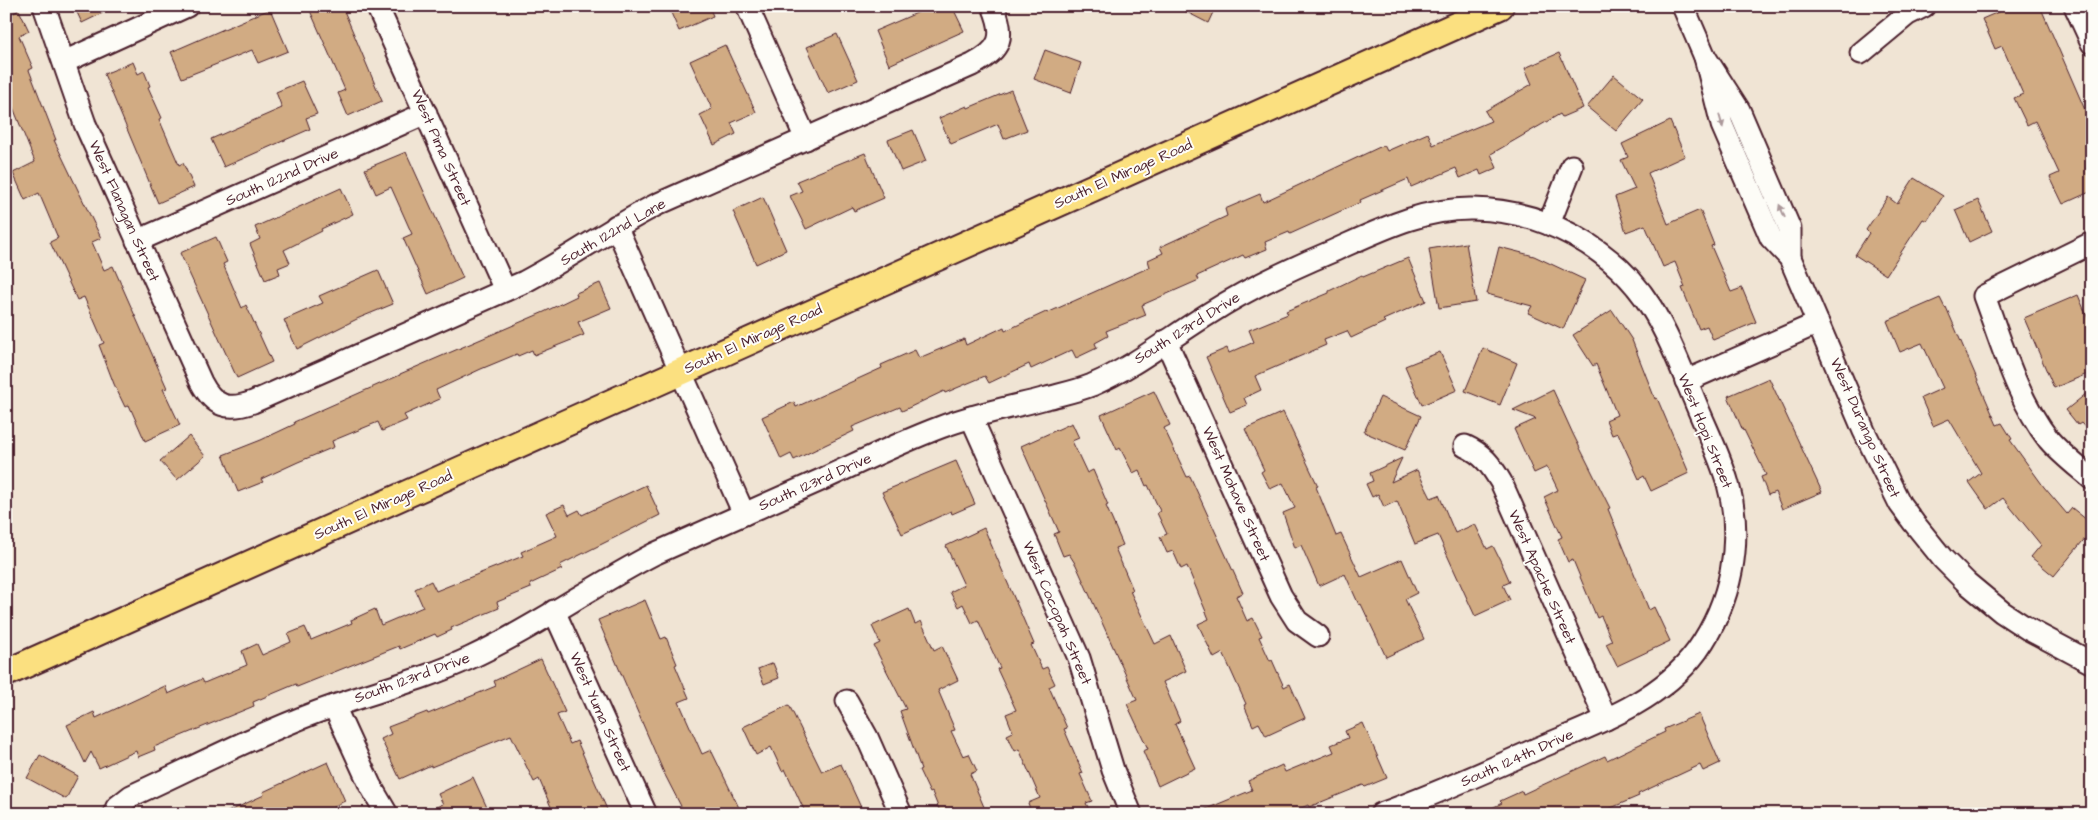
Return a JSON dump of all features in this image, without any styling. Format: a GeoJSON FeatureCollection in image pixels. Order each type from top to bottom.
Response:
{"type":"FeatureCollection","features":[{"type":"Feature","properties":{"kind":"main road","name":"South El Mirage Road"},"geometry":{"type":"LineString","coordinates":[[6,673],[1500,6]]}},
{"type":"Feature","properties":{"kind":"street","name":"West Flanagan Street"},"geometry":{"type":"LineString","coordinates":[[44,6],[85,124],[137,241],[201,382],[212,400],[222,406]]}},
{"type":"Feature","properties":{"kind":"street"},"geometry":{"type":"LineString","coordinates":[[64,62],[187,6]]}},
{"type":"Feature","properties":{"kind":"street","name":"West Pima Street"},"geometry":{"type":"LineString","coordinates":[[377,6],[505,290]]}},
{"type":"Feature","properties":{"kind":"street"},"geometry":{"type":"LineString","coordinates":[[747,6],[806,139]]}},
{"type":"Feature","properties":{"kind":"street","name":"South 122nd Lane"},"geometry":{"type":"LineString","coordinates":[[222,406],[233,407],[254,402],[505,290],[549,268],[616,226],[658,204],[972,65],[993,52],[999,43],[1001,30],[993,6]]}},
{"type":"Feature","properties":{"kind":"street","name":"West Durango Street"},"geometry":{"type":"LineString","coordinates":[[1683,6],[1705,57],[1739,110],[1790,229],[1790,258],[1864,431],[1900,504],[1949,565],[1967,583],[2002,612],[2092,663]]}},
{"type":"Feature","properties":{"kind":"street"},"geometry":{"type":"LineString","coordinates":[[1861,53],[1908,14],[1924,6]]}},
{"type":"Feature","properties":{"kind":"street"},"geometry":{"type":"LineString","coordinates":[[2075,6],[2092,43]]}},
{"type":"Feature","properties":{"kind":"street","name":"South 122nd Drive"},"geometry":{"type":"LineString","coordinates":[[137,241],[426,113]]}},
{"type":"Feature","properties":{"kind":"street"},"geometry":{"type":"LineString","coordinates":[[1541,221],[1572,166]]}},
{"type":"Feature","properties":{"kind":"street","name":"South 123rd Drive"},"geometry":{"type":"LineString","coordinates":[[114,814],[118,807],[130,796],[280,727],[334,706],[453,666],[507,640],[647,557],[910,439],[971,417],[1090,385],[1118,371],[1230,300],[1272,278],[1410,218],[1443,211],[1479,209],[1516,214],[1541,221]]}},
{"type":"Feature","properties":{"kind":"street","name":"West Hopi Street"},"geometry":{"type":"LineString","coordinates":[[1541,221],[1576,237],[1601,254],[1630,280],[1654,311],[1686,381],[1728,485],[1733,507],[1735,550],[1725,595],[1707,635],[1682,669],[1650,696]]}},
{"type":"Feature","properties":{"kind":"street"},"geometry":{"type":"LineString","coordinates":[[616,226],[744,514]]}},
{"type":"Feature","properties":{"kind":"street"},"geometry":{"type":"LineString","coordinates":[[2092,243],[1984,296],[2019,387],[2034,416],[2050,441],[2092,479]]}},
{"type":"Feature","properties":{"kind":"street"},"geometry":{"type":"LineString","coordinates":[[1686,381],[1818,323]]}},
{"type":"Feature","properties":{"kind":"street","name":"West Mohave Street"},"geometry":{"type":"LineString","coordinates":[[1166,341],[1285,602],[1297,621],[1318,636]]}},
{"type":"Feature","properties":{"kind":"street","name":"West Cocopah Street"},"geometry":{"type":"LineString","coordinates":[[971,417],[1081,664],[1113,770],[1131,814]]}},
{"type":"Feature","properties":{"kind":"street","name":"West Apache Street"},"geometry":{"type":"LineString","coordinates":[[1465,446],[1476,450],[1486,458],[1500,482],[1606,719]]}},
{"type":"Feature","properties":{"kind":"street","name":"West Yuma Street"},"geometry":{"type":"LineString","coordinates":[[554,611],[646,814]]}},
{"type":"Feature","properties":{"kind":"street","name":"South 124th Drive"},"geometry":{"type":"LineString","coordinates":[[1381,814],[1431,796],[1606,719],[1650,696]]}},
{"type":"Feature","properties":{"kind":"street"},"geometry":{"type":"LineString","coordinates":[[847,700],[867,737],[901,814]]}},
{"type":"Feature","properties":{"kind":"street"},"geometry":{"type":"LineString","coordinates":[[334,706],[370,785],[387,814]]}},
{"type":"Feature","properties":{"kind":"building"},"geometry":{"type":"Polygon","coordinates":[[[74,6],[117,6],[82,23],[74,6]]]}},
{"type":"Feature","properties":{"kind":"building"},"geometry":{"type":"Polygon","coordinates":[[[308,6],[342,6],[382,101],[348,116],[338,93],[345,90],[308,6]]]}},
{"type":"Feature","properties":{"kind":"building"},"geometry":{"type":"Polygon","coordinates":[[[668,6],[709,6],[713,16],[679,31],[668,6]]]}},
{"type":"Feature","properties":{"kind":"building"},"geometry":{"type":"Polygon","coordinates":[[[916,6],[952,6],[964,31],[889,65],[875,31],[919,12],[916,6]]]}},
{"type":"Feature","properties":{"kind":"building"},"geometry":{"type":"Polygon","coordinates":[[[1175,6],[1216,6],[1208,23],[1175,6]]]}},
{"type":"Feature","properties":{"kind":"building"},"geometry":{"type":"Polygon","coordinates":[[[2012,6],[2040,6],[2092,126],[2092,191],[2063,204],[2050,177],[2059,173],[2035,121],[2027,125],[2014,98],[2023,94],[2002,46],[1995,49],[1982,19],[2012,6]]]}},
{"type":"Feature","properties":{"kind":"building"},"geometry":{"type":"Polygon","coordinates":[[[6,7],[10,15],[19,10],[29,31],[19,36],[33,68],[29,70],[56,140],[54,140],[101,238],[92,242],[104,270],[113,266],[167,388],[163,389],[180,425],[145,441],[129,405],[125,407],[114,384],[99,345],[104,343],[84,297],[77,300],[50,242],[58,238],[39,193],[25,200],[13,173],[35,162],[6,90],[6,7]]]}},
{"type":"Feature","properties":{"kind":"building"},"geometry":{"type":"Polygon","coordinates":[[[270,9],[288,51],[258,63],[252,50],[182,78],[171,52],[270,9]]]}},
{"type":"Feature","properties":{"kind":"building"},"geometry":{"type":"Polygon","coordinates":[[[837,34],[858,80],[828,93],[807,47],[837,34]]]}},
{"type":"Feature","properties":{"kind":"building"},"geometry":{"type":"Polygon","coordinates":[[[725,45],[756,112],[731,123],[736,134],[714,145],[700,115],[712,109],[690,61],[725,45]]]}},
{"type":"Feature","properties":{"kind":"building"},"geometry":{"type":"Polygon","coordinates":[[[1045,50],[1081,63],[1071,93],[1034,79],[1045,50]]]}},
{"type":"Feature","properties":{"kind":"building"},"geometry":{"type":"Polygon","coordinates":[[[1559,53],[1583,108],[1562,117],[1560,114],[1491,154],[1497,168],[1481,175],[1479,170],[1460,178],[1456,168],[1411,187],[1408,179],[1290,234],[1289,232],[1265,242],[1267,249],[1245,258],[1243,255],[1197,276],[1199,280],[1142,305],[1146,315],[1106,331],[1108,336],[1095,343],[1097,348],[1076,358],[1072,350],[1031,369],[1029,364],[989,383],[985,376],[945,393],[944,391],[902,411],[900,407],[852,427],[854,431],[794,460],[791,454],[781,459],[762,417],[794,402],[796,407],[882,368],[881,365],[915,350],[919,358],[964,339],[966,345],[1004,327],[1005,331],[1150,267],[1148,260],[1163,253],[1160,247],[1227,216],[1225,209],[1260,194],[1263,202],[1384,145],[1387,151],[1428,133],[1433,145],[1491,121],[1485,111],[1532,84],[1525,68],[1559,53]]]}},
{"type":"Feature","properties":{"kind":"building"},"geometry":{"type":"Polygon","coordinates":[[[133,62],[138,74],[144,71],[150,86],[148,87],[162,118],[159,119],[179,165],[183,163],[194,187],[158,203],[104,74],[133,62]]]}},
{"type":"Feature","properties":{"kind":"building"},"geometry":{"type":"Polygon","coordinates":[[[1614,75],[1643,99],[1616,131],[1587,107],[1614,75]]]}},
{"type":"Feature","properties":{"kind":"building"},"geometry":{"type":"Polygon","coordinates":[[[302,81],[317,114],[306,118],[310,129],[224,167],[211,139],[282,108],[276,92],[302,81]]]}},
{"type":"Feature","properties":{"kind":"building"},"geometry":{"type":"Polygon","coordinates":[[[1011,90],[1027,130],[1004,139],[998,124],[951,144],[939,118],[1011,90]]]}},
{"type":"Feature","properties":{"kind":"building"},"geometry":{"type":"Polygon","coordinates":[[[1670,121],[1685,156],[1648,173],[1668,224],[1700,210],[1714,245],[1711,246],[1731,292],[1742,288],[1756,322],[1713,340],[1707,326],[1699,329],[1682,288],[1685,287],[1675,262],[1663,267],[1645,225],[1626,232],[1615,197],[1635,189],[1621,160],[1628,157],[1622,144],[1670,121]]]}},
{"type":"Feature","properties":{"kind":"building"},"geometry":{"type":"Polygon","coordinates":[[[913,130],[926,161],[901,171],[888,140],[913,130]]]}},
{"type":"Feature","properties":{"kind":"building"},"geometry":{"type":"Polygon","coordinates":[[[406,152],[463,278],[428,294],[403,238],[412,234],[391,187],[376,194],[365,169],[406,152]]]}},
{"type":"Feature","properties":{"kind":"building"},"geometry":{"type":"Polygon","coordinates":[[[865,153],[884,198],[854,211],[852,207],[806,229],[790,196],[802,191],[797,181],[865,153]]]}},
{"type":"Feature","properties":{"kind":"building"},"geometry":{"type":"Polygon","coordinates":[[[1914,178],[1943,196],[1927,221],[1923,219],[1886,275],[1855,255],[1869,233],[1866,230],[1888,197],[1897,204],[1914,178]]]}},
{"type":"Feature","properties":{"kind":"building"},"geometry":{"type":"Polygon","coordinates":[[[341,188],[353,214],[321,229],[322,231],[284,250],[290,263],[278,268],[280,274],[265,280],[250,244],[260,239],[255,227],[341,188]]]}},
{"type":"Feature","properties":{"kind":"building"},"geometry":{"type":"Polygon","coordinates":[[[763,197],[786,250],[756,264],[733,211],[763,197]]]}},
{"type":"Feature","properties":{"kind":"building"},"geometry":{"type":"Polygon","coordinates":[[[1978,200],[1992,231],[1969,242],[1955,210],[1978,200]]]}},
{"type":"Feature","properties":{"kind":"building"},"geometry":{"type":"Polygon","coordinates":[[[216,237],[227,262],[223,264],[242,308],[246,305],[272,362],[237,378],[180,253],[216,237]]]}},
{"type":"Feature","properties":{"kind":"building"},"geometry":{"type":"Polygon","coordinates":[[[1466,243],[1476,302],[1439,308],[1429,249],[1466,243]]]}},
{"type":"Feature","properties":{"kind":"building"},"geometry":{"type":"Polygon","coordinates":[[[1499,247],[1534,256],[1585,280],[1563,329],[1528,313],[1532,306],[1487,294],[1499,247]]]}},
{"type":"Feature","properties":{"kind":"building"},"geometry":{"type":"Polygon","coordinates":[[[1408,258],[1426,301],[1383,320],[1385,322],[1351,338],[1347,331],[1324,340],[1326,345],[1255,376],[1261,390],[1244,398],[1247,405],[1230,412],[1206,357],[1227,348],[1229,353],[1254,342],[1249,330],[1288,314],[1286,311],[1329,293],[1329,291],[1362,275],[1363,277],[1408,258]]]}},
{"type":"Feature","properties":{"kind":"building"},"geometry":{"type":"Polygon","coordinates":[[[378,270],[393,304],[359,318],[297,349],[284,320],[323,303],[319,296],[378,270]]]}},
{"type":"Feature","properties":{"kind":"building"},"geometry":{"type":"Polygon","coordinates":[[[600,283],[611,308],[578,322],[584,335],[534,355],[532,350],[481,369],[436,390],[440,399],[404,415],[407,420],[382,431],[378,422],[332,441],[334,447],[261,479],[263,482],[238,492],[223,455],[261,440],[295,424],[294,422],[400,374],[544,312],[577,296],[576,293],[600,283]]]}},
{"type":"Feature","properties":{"kind":"building"},"geometry":{"type":"Polygon","coordinates":[[[2078,295],[2092,328],[2092,372],[2054,388],[2024,318],[2078,295]]]}},
{"type":"Feature","properties":{"kind":"building"},"geometry":{"type":"Polygon","coordinates":[[[1940,298],[1946,307],[1997,425],[2002,423],[2012,439],[2010,440],[2044,487],[2067,514],[2072,508],[2092,524],[2092,530],[2054,576],[2031,557],[2041,545],[2003,498],[1988,509],[1969,482],[1981,473],[1949,419],[1933,426],[1921,398],[1943,388],[1922,343],[1900,352],[1887,321],[1940,298]]]}},
{"type":"Feature","properties":{"kind":"building"},"geometry":{"type":"Polygon","coordinates":[[[1612,310],[1632,340],[1655,399],[1657,398],[1689,473],[1651,491],[1644,476],[1639,479],[1618,433],[1612,435],[1606,420],[1617,415],[1596,364],[1593,366],[1573,335],[1612,310]]]}},
{"type":"Feature","properties":{"kind":"building"},"geometry":{"type":"Polygon","coordinates":[[[1483,348],[1517,363],[1500,405],[1465,391],[1483,348]]]}},
{"type":"Feature","properties":{"kind":"building"},"geometry":{"type":"Polygon","coordinates":[[[1440,352],[1457,390],[1422,405],[1405,366],[1440,352]]]}},
{"type":"Feature","properties":{"kind":"building"},"geometry":{"type":"Polygon","coordinates":[[[1769,378],[1822,492],[1782,509],[1775,492],[1768,495],[1761,477],[1766,475],[1743,431],[1728,396],[1769,378]]]}},
{"type":"Feature","properties":{"kind":"building"},"geometry":{"type":"Polygon","coordinates":[[[2092,389],[2092,435],[2081,423],[2078,425],[2066,410],[2092,389]]]}},
{"type":"Feature","properties":{"kind":"building"},"geometry":{"type":"Polygon","coordinates":[[[1553,390],[1610,508],[1608,509],[1649,610],[1654,607],[1670,641],[1617,666],[1606,644],[1612,641],[1601,616],[1597,618],[1573,560],[1568,562],[1558,539],[1562,537],[1544,497],[1558,490],[1547,467],[1534,473],[1514,429],[1536,419],[1513,410],[1553,390]]]}},
{"type":"Feature","properties":{"kind":"building"},"geometry":{"type":"Polygon","coordinates":[[[1154,391],[1170,425],[1164,428],[1187,477],[1190,476],[1243,593],[1236,596],[1247,621],[1253,618],[1262,636],[1259,637],[1270,661],[1272,660],[1284,687],[1290,684],[1305,718],[1266,736],[1259,723],[1253,726],[1244,705],[1246,704],[1223,653],[1214,658],[1198,624],[1209,619],[1187,566],[1181,569],[1173,551],[1167,553],[1160,537],[1167,534],[1157,513],[1160,511],[1148,485],[1146,486],[1139,470],[1133,473],[1120,448],[1117,450],[1101,415],[1154,391]]]}},
{"type":"Feature","properties":{"kind":"building"},"geometry":{"type":"Polygon","coordinates":[[[1380,397],[1421,416],[1405,450],[1364,432],[1380,397]]]}},
{"type":"Feature","properties":{"kind":"building"},"geometry":{"type":"Polygon","coordinates":[[[1283,412],[1318,486],[1316,487],[1336,536],[1341,534],[1361,577],[1402,559],[1417,593],[1405,599],[1424,639],[1386,657],[1345,574],[1319,586],[1301,545],[1295,548],[1283,513],[1295,508],[1283,483],[1270,489],[1261,472],[1264,470],[1245,429],[1283,412]]]}},
{"type":"Feature","properties":{"kind":"building"},"geometry":{"type":"Polygon","coordinates":[[[1072,423],[1079,438],[1072,441],[1087,473],[1093,470],[1123,545],[1115,548],[1133,590],[1130,591],[1155,644],[1171,636],[1186,671],[1163,682],[1180,721],[1175,724],[1195,768],[1158,786],[1143,751],[1148,749],[1127,704],[1137,700],[1076,565],[1069,554],[1063,556],[1054,534],[1059,532],[1021,446],[1072,423]]]}},
{"type":"Feature","properties":{"kind":"building"},"geometry":{"type":"Polygon","coordinates":[[[189,436],[205,456],[177,480],[160,461],[189,436]]]}},
{"type":"Feature","properties":{"kind":"building"},"geometry":{"type":"Polygon","coordinates":[[[1402,458],[1391,482],[1417,470],[1431,498],[1439,495],[1455,533],[1475,524],[1487,549],[1493,546],[1502,564],[1510,582],[1503,585],[1510,600],[1475,616],[1438,535],[1415,544],[1397,501],[1384,507],[1378,494],[1372,497],[1366,484],[1373,481],[1370,473],[1402,458]]]}},
{"type":"Feature","properties":{"kind":"building"},"geometry":{"type":"Polygon","coordinates":[[[956,461],[975,504],[952,514],[951,511],[902,534],[882,492],[956,461]]]}},
{"type":"Feature","properties":{"kind":"building"},"geometry":{"type":"Polygon","coordinates":[[[646,485],[660,515],[560,565],[562,569],[530,584],[531,588],[497,602],[499,608],[451,628],[452,630],[437,637],[435,634],[400,649],[399,646],[297,687],[296,684],[253,702],[254,706],[154,747],[155,750],[138,757],[136,751],[99,768],[91,752],[85,763],[67,725],[94,712],[96,718],[165,686],[168,694],[202,679],[204,683],[247,665],[242,651],[257,644],[262,655],[291,642],[288,634],[305,627],[311,640],[352,623],[351,620],[375,609],[381,625],[423,607],[415,589],[431,581],[436,591],[523,556],[521,552],[557,536],[546,513],[564,505],[569,515],[579,510],[582,515],[646,485]]]}},
{"type":"Feature","properties":{"kind":"building"},"geometry":{"type":"Polygon","coordinates":[[[984,528],[1034,644],[1031,645],[1042,669],[1047,667],[1055,684],[1049,687],[1067,728],[1064,729],[1083,773],[1080,774],[1092,801],[1086,803],[1091,814],[1032,814],[1028,803],[1040,798],[1019,749],[1015,751],[1007,735],[1013,732],[1006,714],[1016,710],[997,669],[1000,668],[978,620],[972,623],[963,604],[958,607],[950,592],[964,585],[946,546],[984,528]]]}},
{"type":"Feature","properties":{"kind":"building"},"geometry":{"type":"Polygon","coordinates":[[[645,600],[661,639],[666,637],[677,664],[675,665],[689,698],[679,702],[702,754],[711,750],[742,814],[685,814],[664,773],[598,620],[645,600]]]}},
{"type":"Feature","properties":{"kind":"building"},"geometry":{"type":"Polygon","coordinates":[[[909,609],[915,624],[921,621],[934,650],[942,646],[958,680],[938,690],[955,730],[951,731],[963,756],[969,754],[977,771],[970,774],[987,814],[941,814],[932,792],[930,793],[919,770],[921,769],[900,711],[906,709],[874,646],[880,643],[872,626],[909,609]]]}},
{"type":"Feature","properties":{"kind":"building"},"geometry":{"type":"Polygon","coordinates":[[[541,659],[565,712],[557,715],[570,744],[577,741],[609,814],[554,814],[539,779],[534,782],[511,735],[431,767],[431,765],[400,779],[381,739],[391,734],[388,727],[427,712],[428,714],[496,686],[494,681],[541,659]]]}},
{"type":"Feature","properties":{"kind":"building"},"geometry":{"type":"Polygon","coordinates":[[[773,663],[779,678],[764,684],[758,669],[773,663]]]}},
{"type":"Feature","properties":{"kind":"building"},"geometry":{"type":"Polygon","coordinates":[[[789,705],[822,772],[841,764],[864,814],[806,814],[785,769],[782,771],[771,747],[756,755],[743,727],[789,705]]]}},
{"type":"Feature","properties":{"kind":"building"},"geometry":{"type":"Polygon","coordinates":[[[1699,714],[1720,763],[1703,771],[1700,765],[1638,794],[1639,796],[1604,811],[1603,808],[1591,814],[1480,814],[1502,803],[1500,801],[1522,791],[1523,794],[1605,756],[1607,760],[1665,732],[1664,729],[1699,714]]]}},
{"type":"Feature","properties":{"kind":"building"},"geometry":{"type":"Polygon","coordinates":[[[1363,723],[1387,778],[1365,787],[1363,785],[1309,807],[1308,805],[1288,814],[1194,814],[1252,790],[1248,781],[1282,765],[1285,772],[1334,752],[1331,745],[1348,738],[1345,731],[1363,723]]]}},
{"type":"Feature","properties":{"kind":"building"},"geometry":{"type":"Polygon","coordinates":[[[40,755],[78,776],[66,799],[27,778],[40,755]]]}},
{"type":"Feature","properties":{"kind":"building"},"geometry":{"type":"Polygon","coordinates":[[[328,762],[345,801],[334,806],[337,814],[223,814],[264,795],[263,792],[328,762]]]}},
{"type":"Feature","properties":{"kind":"building"},"geometry":{"type":"Polygon","coordinates":[[[473,777],[490,814],[421,814],[443,804],[438,794],[473,777]]]}}]}
